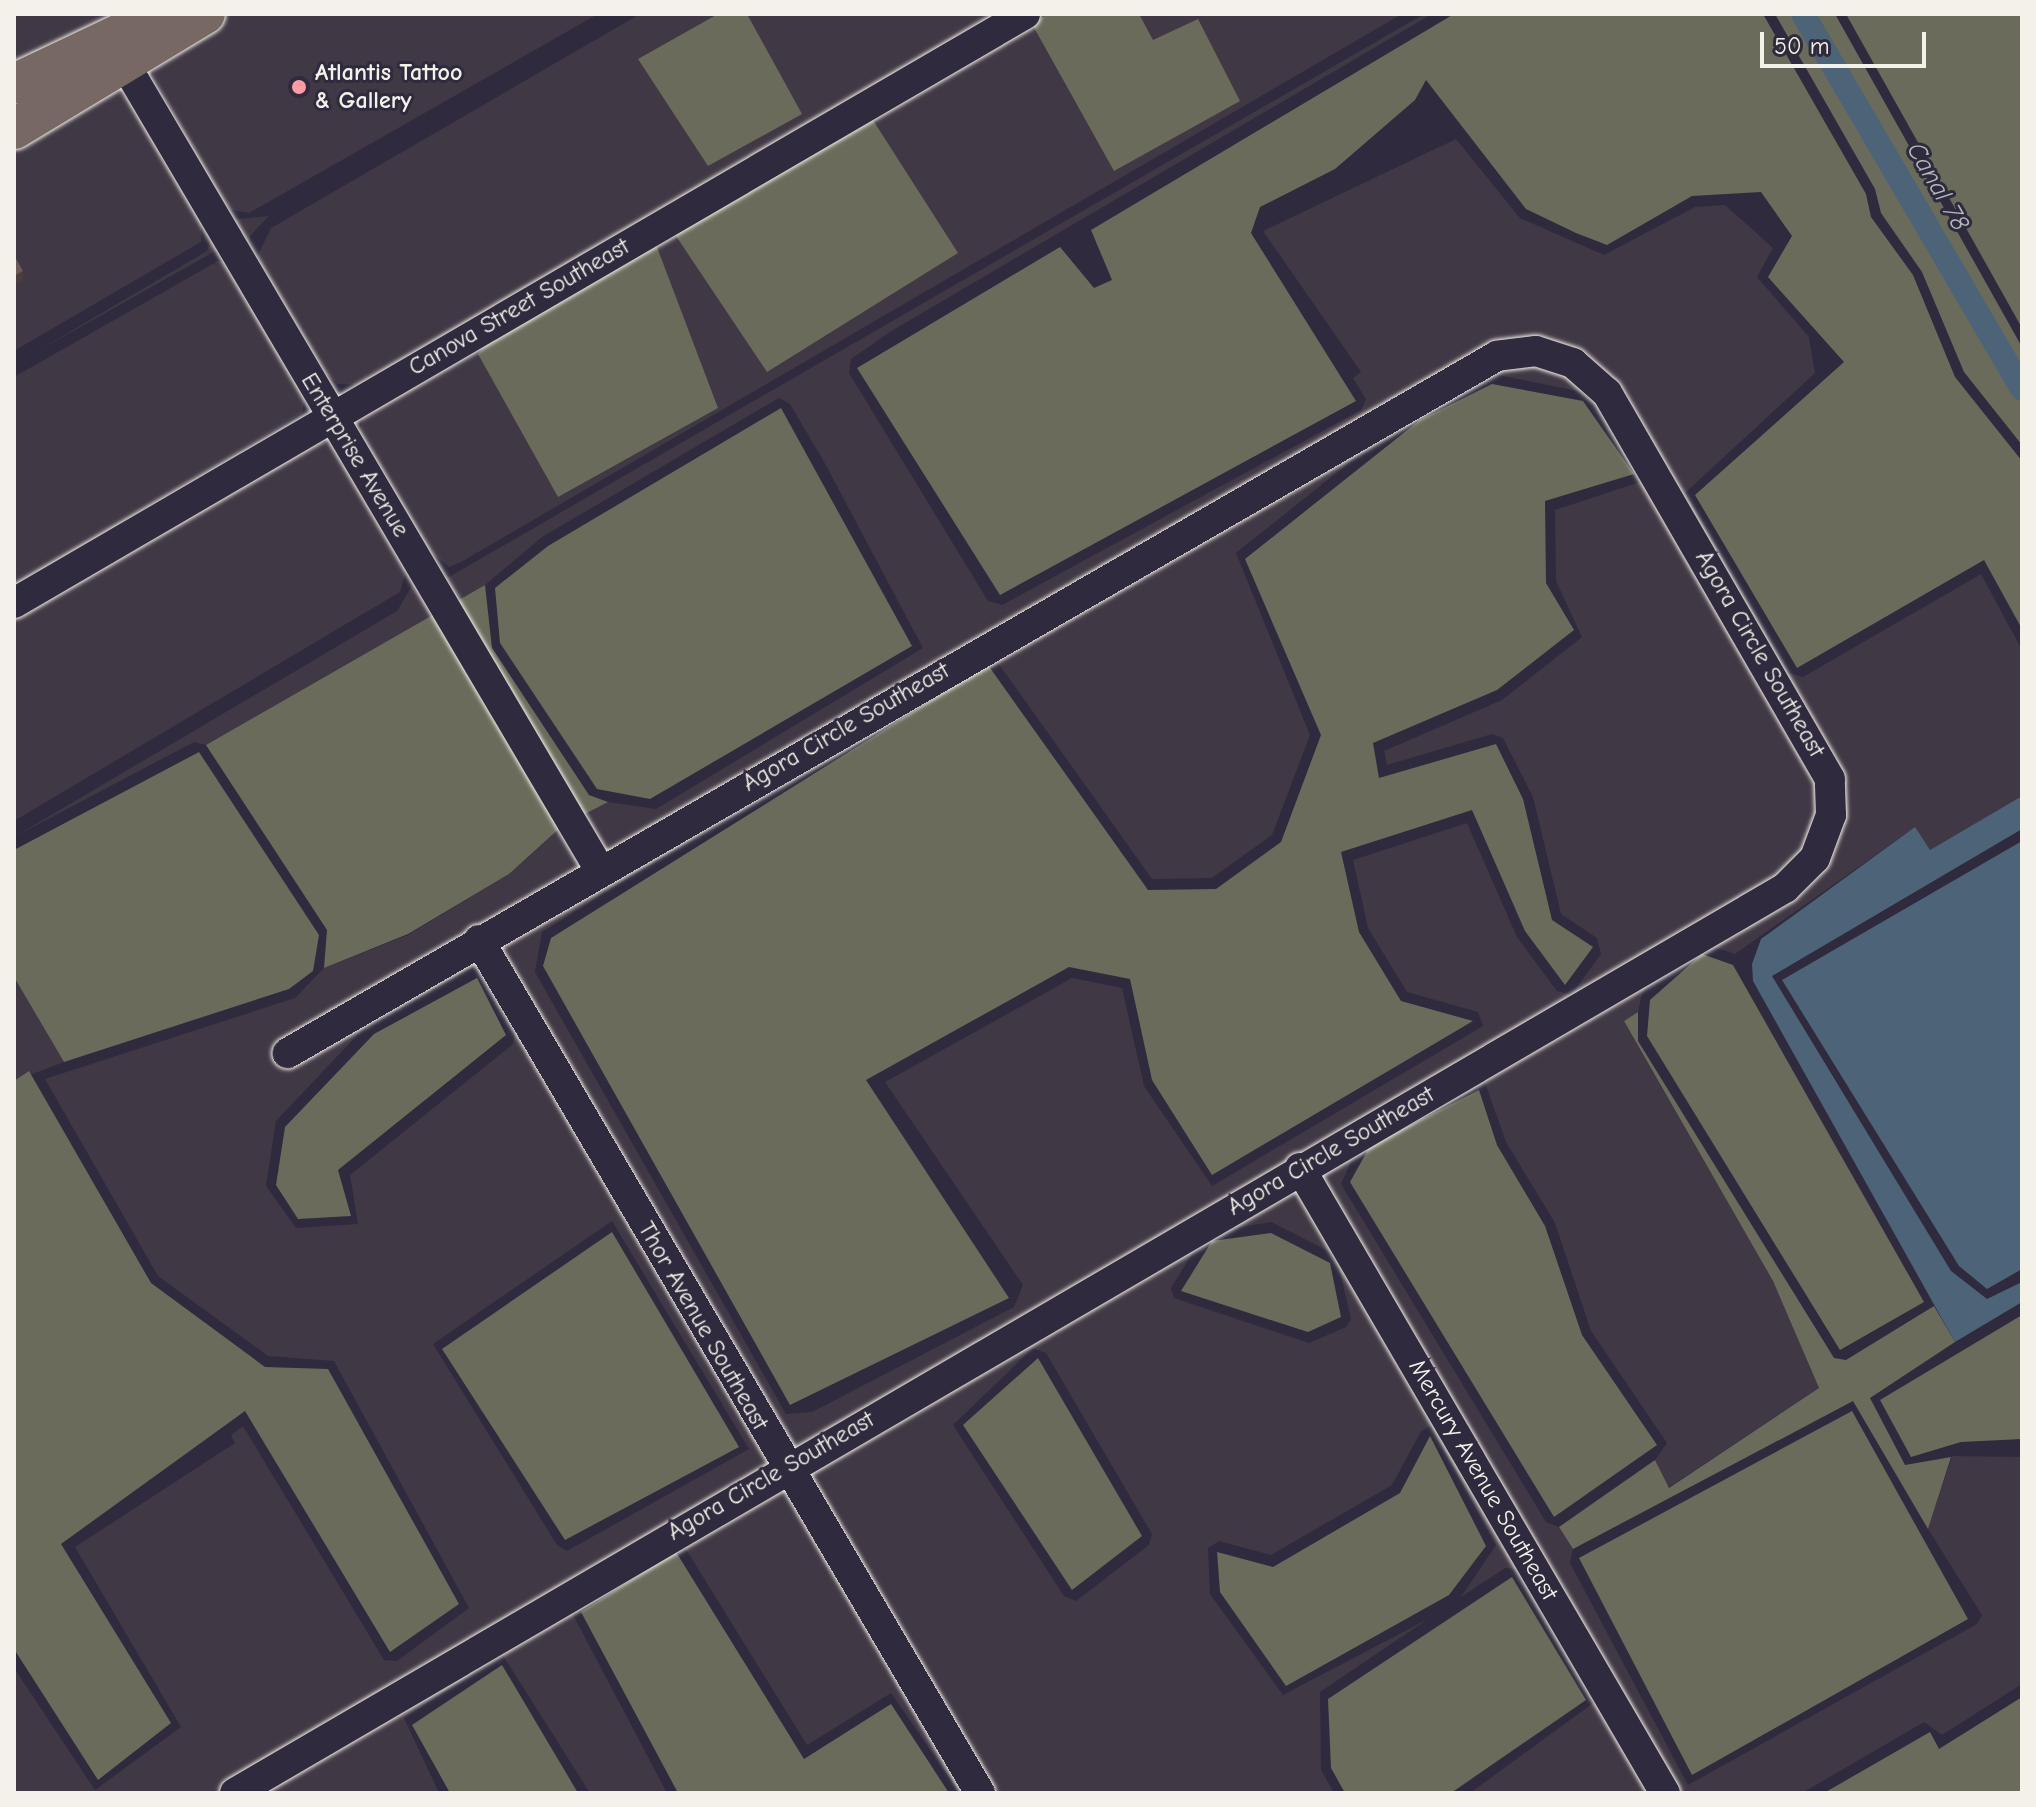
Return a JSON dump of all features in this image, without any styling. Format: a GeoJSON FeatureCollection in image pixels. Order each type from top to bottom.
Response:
{"type":"FeatureCollection","features":[{"type":"Feature","properties":{"kind":"main road"},"geometry":{"type":"LineString","coordinates":[[14,129],[118,52],[162,14]]}},
{"type":"Feature","properties":{"kind":"main road"},"geometry":{"type":"LineString","coordinates":[[14,84],[118,52],[205,14]]}},
{"type":"Feature","properties":{"kind":"street","name":"Canova Street Southeast"},"geometry":{"type":"LineString","coordinates":[[14,603],[1025,14]]}},
{"type":"Feature","properties":{"kind":"street","name":"Enterprise Avenue"},"geometry":{"type":"LineString","coordinates":[[118,52],[600,870]]}},
{"type":"Feature","properties":{"kind":"street","name":"Agora Circle Southeast"},"geometry":{"type":"LineString","coordinates":[[235,1793],[785,1467],[1785,888],[1815,858],[1831,815],[1830,779],[1816,749],[1607,393],[1573,363],[1536,351],[1497,356],[1453,375],[288,1053]]}},
{"type":"Feature","properties":{"kind":"street","name":"Thor Avenue Southeast"},"geometry":{"type":"LineString","coordinates":[[479,940],[785,1467],[980,1793]]}},
{"type":"Feature","properties":{"kind":"street","name":"Mercury Avenue Southeast"},"geometry":{"type":"LineString","coordinates":[[1300,1168],[1665,1793]]}},
{"type":"Feature","properties":{"kind":"shaded area"},"geometry":{"type":"Polygon","coordinates":[[[14,14],[129,14],[14,71],[14,14]]]}},
{"type":"Feature","properties":{"kind":"shaded area"},"geometry":{"type":"Polygon","coordinates":[[[211,14],[598,14],[249,213],[231,210],[217,193],[153,75],[160,54],[211,14]]]}},
{"type":"Feature","properties":{"kind":"shaded area"},"geometry":{"type":"Polygon","coordinates":[[[640,14],[1000,14],[361,385],[338,384],[327,375],[257,257],[271,228],[640,14]]]}},
{"type":"Feature","properties":{"kind":"shaded area"},"geometry":{"type":"Polygon","coordinates":[[[1041,14],[1402,14],[461,562],[449,567],[430,552],[359,435],[365,409],[1041,14]]]}},
{"type":"Feature","properties":{"kind":"shaded area"},"geometry":{"type":"Polygon","coordinates":[[[1424,14],[1432,14],[893,330],[851,359],[849,373],[988,601],[1002,605],[1361,410],[1366,399],[1353,378],[1361,372],[1263,231],[1456,139],[1520,218],[1604,255],[1695,207],[1725,205],[1773,248],[1757,277],[1809,337],[1815,373],[1685,493],[1788,673],[1803,677],[1981,574],[2022,650],[2022,796],[1930,850],[1914,828],[1735,954],[1705,944],[1669,961],[1642,993],[1638,1012],[1624,1021],[1773,1281],[1819,1388],[1668,1488],[1655,1460],[1667,1443],[1591,1331],[1555,1223],[1506,1142],[1485,1083],[1361,1140],[1341,1184],[1546,1522],[1559,1527],[1573,1549],[1570,1563],[1688,1785],[1977,1624],[1982,1615],[1928,1529],[1952,1456],[2022,1457],[2022,1684],[1942,1735],[1924,1722],[1802,1793],[1470,1793],[1596,1701],[1518,1569],[1505,1568],[1461,1597],[1496,1545],[1431,1426],[1421,1431],[1392,1485],[1271,1555],[1219,1541],[1208,1548],[1210,1594],[1283,1695],[1428,1619],[1320,1692],[1321,1770],[1334,1793],[960,1793],[891,1693],[807,1745],[684,1546],[571,1611],[667,1793],[590,1793],[502,1654],[404,1718],[439,1793],[14,1793],[14,1668],[95,1790],[181,1727],[75,1547],[235,1443],[231,1435],[243,1426],[384,1660],[397,1661],[469,1608],[334,1361],[268,1356],[158,1276],[45,1079],[295,998],[324,968],[408,935],[509,874],[562,826],[608,802],[656,809],[923,648],[823,460],[790,404],[779,398],[542,537],[485,585],[206,745],[194,742],[14,837],[397,611],[416,579],[348,446],[311,419],[315,400],[217,250],[29,356],[207,251],[214,231],[230,220],[269,216],[250,236],[247,254],[333,392],[347,396],[349,422],[437,573],[449,577],[1424,14]],[[1493,374],[1414,411],[1236,553],[1310,735],[1272,835],[1212,878],[1152,879],[996,660],[985,655],[542,932],[535,972],[786,1414],[812,1412],[1014,1307],[1023,1285],[885,1082],[1072,978],[1122,988],[1144,1086],[1212,1186],[1483,1026],[1478,1012],[1407,992],[1368,928],[1353,860],[1467,823],[1517,937],[1557,991],[1571,995],[1601,954],[1597,938],[1561,914],[1533,797],[1503,738],[1492,734],[1387,765],[1384,751],[1502,700],[1582,637],[1556,581],[1555,510],[1643,481],[1642,469],[1588,393],[1493,374]],[[471,968],[366,1026],[276,1121],[266,1186],[296,1228],[358,1224],[350,1175],[513,1044],[515,1031],[483,970],[471,968]],[[612,1221],[433,1344],[557,1545],[567,1551],[749,1449],[612,1221]],[[1271,1222],[1205,1233],[1171,1288],[1174,1298],[1309,1343],[1346,1327],[1351,1319],[1336,1255],[1271,1222]],[[1033,1348],[953,1425],[1064,1596],[1076,1601],[1149,1545],[1152,1534],[1046,1353],[1033,1348]]]}},
{"type":"Feature","properties":{"kind":"shaded area"},"geometry":{"type":"Polygon","coordinates":[[[95,89],[120,93],[140,110],[201,215],[201,242],[14,351],[14,137],[95,89]]]}},
{"type":"Feature","properties":{"kind":"shaded area"},"geometry":{"type":"Polygon","coordinates":[[[218,261],[230,264],[305,396],[302,413],[14,587],[14,377],[218,261]]]}},
{"type":"Feature","properties":{"kind":"shaded area"},"geometry":{"type":"Polygon","coordinates":[[[313,442],[333,444],[408,565],[400,592],[14,821],[14,611],[313,442]]]}},
{"type":"Feature","properties":{"kind":"shaded area"},"geometry":{"type":"Polygon","coordinates":[[[14,977],[64,1062],[14,1081],[14,977]]]}},
{"type":"Feature","properties":{"kind":"green space"},"geometry":{"type":"Polygon","coordinates":[[[718,14],[747,14],[802,114],[708,166],[638,59],[718,14]]]}},
{"type":"Feature","properties":{"kind":"green space"},"geometry":{"type":"Polygon","coordinates":[[[1048,14],[1139,14],[1153,40],[1198,19],[1240,101],[1114,171],[1032,24],[1048,14]]]}},
{"type":"Feature","properties":{"kind":"green space"},"geometry":{"type":"Polygon","coordinates":[[[1454,14],[1763,14],[1866,194],[1871,217],[1913,275],[1955,377],[2022,461],[2022,629],[1984,560],[1797,668],[1695,495],[1844,362],[1768,277],[1792,236],[1761,192],[1692,196],[1607,245],[1576,233],[1526,209],[1426,80],[1415,100],[1335,169],[1260,207],[1251,233],[1356,401],[1000,595],[857,368],[1060,247],[1094,288],[1112,280],[1091,230],[1454,14]]]}},
{"type":"Feature","properties":{"kind":"green space"},"geometry":{"type":"Polygon","coordinates":[[[1775,14],[1835,14],[2022,347],[2022,445],[1964,372],[1922,272],[1881,213],[1875,189],[1775,14]]]}},
{"type":"Feature","properties":{"kind":"green space"},"geometry":{"type":"Polygon","coordinates":[[[1846,14],[2022,14],[2022,328],[1846,14]]]}},
{"type":"Feature","properties":{"kind":"green space"},"geometry":{"type":"Polygon","coordinates":[[[871,117],[958,253],[767,372],[674,233],[871,117]]]}},
{"type":"Feature","properties":{"kind":"green space"},"geometry":{"type":"Polygon","coordinates":[[[655,242],[718,408],[558,497],[478,354],[490,339],[655,242]]]}},
{"type":"Feature","properties":{"kind":"green space"},"geometry":{"type":"Polygon","coordinates":[[[1492,384],[1583,401],[1634,474],[1545,501],[1546,583],[1574,630],[1497,690],[1373,743],[1379,778],[1496,744],[1523,799],[1552,920],[1593,947],[1565,985],[1525,931],[1472,810],[1341,852],[1359,932],[1401,1001],[1473,1021],[1212,1175],[1152,1080],[1130,979],[1069,967],[866,1080],[1009,1298],[790,1405],[543,966],[551,938],[988,665],[1148,890],[1216,889],[1281,842],[1321,735],[1245,559],[1420,420],[1492,384]]]}},
{"type":"Feature","properties":{"kind":"green space"},"geometry":{"type":"Polygon","coordinates":[[[781,408],[912,646],[650,799],[597,789],[500,643],[495,588],[548,546],[781,408]]]}},
{"type":"Feature","properties":{"kind":"green space"},"geometry":{"type":"Polygon","coordinates":[[[485,585],[492,648],[589,795],[608,802],[562,826],[509,874],[408,934],[324,968],[327,930],[206,745],[485,585]]]}},
{"type":"Feature","properties":{"kind":"green space"},"geometry":{"type":"Polygon","coordinates":[[[199,752],[319,935],[313,971],[289,989],[64,1062],[14,977],[14,850],[199,752]]]}},
{"type":"Feature","properties":{"kind":"green space"},"geometry":{"type":"Polygon","coordinates":[[[1702,954],[1733,965],[1924,1302],[1840,1350],[1647,1036],[1650,1000],[1702,954]]]}},
{"type":"Feature","properties":{"kind":"green space"},"geometry":{"type":"Polygon","coordinates":[[[477,978],[506,1035],[338,1170],[351,1216],[298,1219],[276,1185],[285,1127],[374,1034],[477,978]]]}},
{"type":"Feature","properties":{"kind":"green space"},"geometry":{"type":"Polygon","coordinates":[[[1638,1012],[1638,1041],[1834,1358],[1846,1360],[1934,1306],[1955,1342],[1870,1398],[1905,1465],[1951,1457],[1928,1529],[1853,1401],[1573,1549],[1559,1527],[1655,1460],[1669,1488],[1819,1388],[1773,1281],[1624,1021],[1638,1012]]]}},
{"type":"Feature","properties":{"kind":"green space"},"geometry":{"type":"Polygon","coordinates":[[[29,1071],[151,1283],[265,1367],[328,1369],[459,1604],[390,1652],[245,1411],[61,1544],[171,1723],[98,1780],[14,1649],[14,1081],[29,1071]]]}},
{"type":"Feature","properties":{"kind":"green space"},"geometry":{"type":"Polygon","coordinates":[[[1479,1090],[1497,1145],[1545,1226],[1582,1335],[1657,1445],[1554,1517],[1350,1182],[1370,1146],[1479,1090]]]}},
{"type":"Feature","properties":{"kind":"green space"},"geometry":{"type":"Polygon","coordinates":[[[612,1232],[739,1447],[565,1540],[442,1349],[612,1232]]]}},
{"type":"Feature","properties":{"kind":"green space"},"geometry":{"type":"Polygon","coordinates":[[[1271,1233],[1330,1263],[1341,1317],[1308,1332],[1181,1291],[1212,1241],[1271,1233]]]}},
{"type":"Feature","properties":{"kind":"green space"},"geometry":{"type":"Polygon","coordinates":[[[2022,1315],[2022,1439],[1961,1442],[1911,1457],[1880,1400],[2022,1315]]]}},
{"type":"Feature","properties":{"kind":"green space"},"geometry":{"type":"Polygon","coordinates":[[[1038,1358],[1142,1536],[1072,1590],[963,1425],[1038,1358]]]}},
{"type":"Feature","properties":{"kind":"green space"},"geometry":{"type":"Polygon","coordinates":[[[1852,1411],[1968,1619],[1692,1775],[1579,1558],[1852,1411]]]}},
{"type":"Feature","properties":{"kind":"green space"},"geometry":{"type":"Polygon","coordinates":[[[1430,1436],[1486,1546],[1449,1595],[1286,1686],[1220,1592],[1217,1552],[1273,1567],[1400,1493],[1430,1436]]]}},
{"type":"Feature","properties":{"kind":"green space"},"geometry":{"type":"Polygon","coordinates":[[[676,1552],[804,1759],[891,1704],[949,1793],[678,1793],[581,1612],[676,1552]]]}},
{"type":"Feature","properties":{"kind":"green space"},"geometry":{"type":"Polygon","coordinates":[[[1512,1577],[1586,1700],[1451,1793],[1345,1793],[1331,1768],[1328,1699],[1512,1577]]]}},
{"type":"Feature","properties":{"kind":"green space"},"geometry":{"type":"Polygon","coordinates":[[[502,1665],[578,1793],[450,1793],[412,1725],[502,1665]]]}},
{"type":"Feature","properties":{"kind":"green space"},"geometry":{"type":"Polygon","coordinates":[[[2022,1697],[2022,1793],[1824,1793],[1930,1732],[1939,1749],[2022,1697]]]}},
{"type":"Feature","properties":{"kind":"water"},"geometry":{"type":"Polygon","coordinates":[[[2022,796],[2022,829],[1772,976],[1951,1271],[1987,1299],[2022,1282],[2022,1302],[1955,1342],[1753,981],[1752,964],[1761,939],[1915,827],[1930,850],[2022,796]]]}},
{"type":"Feature","properties":{"kind":"water"},"geometry":{"type":"Polygon","coordinates":[[[2022,841],[2022,1269],[1987,1289],[1959,1266],[1782,980],[2022,841]]]}},
{"type":"Feature","properties":{"kind":"building"},"geometry":{"type":"Polygon","coordinates":[[[14,255],[23,271],[14,276],[14,255]]]}},
{"type":"Feature","properties":{"kind":"waterway","name":"Canal 78"},"geometry":{"type":"LineString","coordinates":[[1803,14],[2022,389]]}},
{"type":"Feature","properties":{"kind":"place","name":"Atlantis Tattoo & Gallery"},"geometry":{"type":"Point","coordinates":[299,87]}}]}
